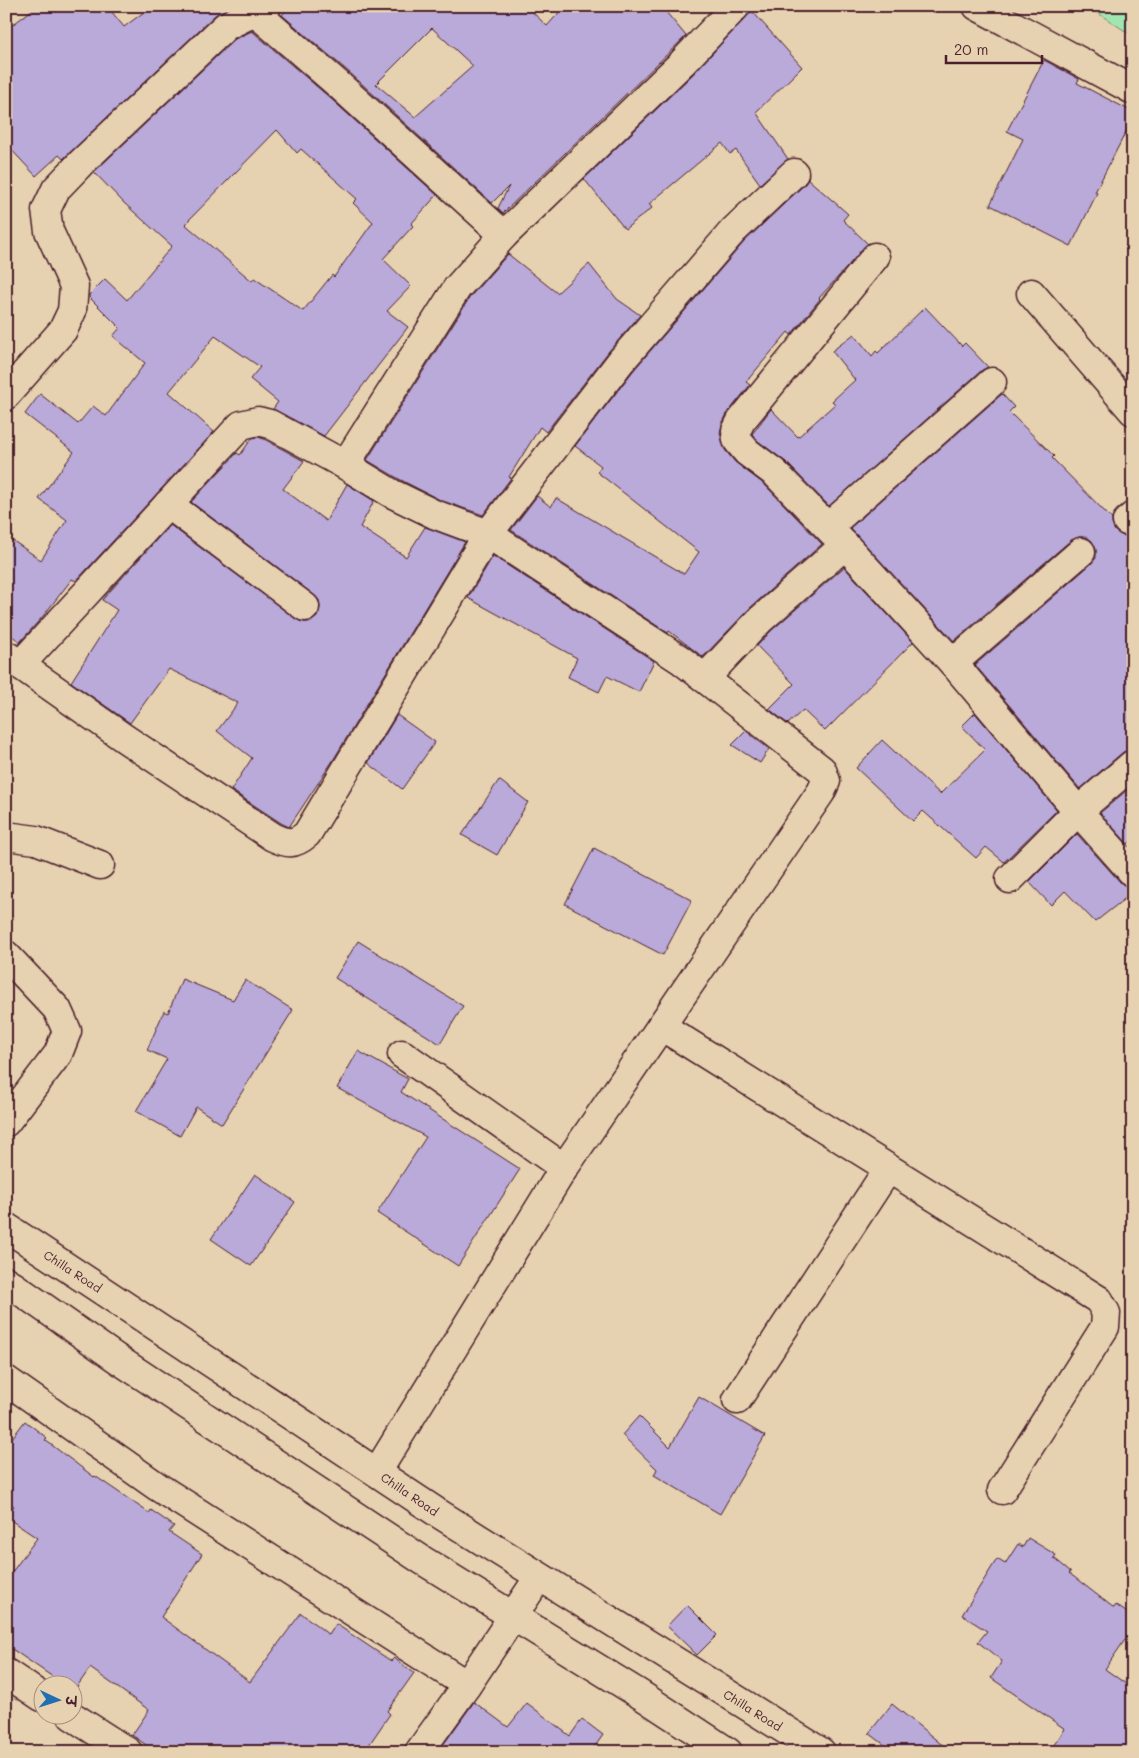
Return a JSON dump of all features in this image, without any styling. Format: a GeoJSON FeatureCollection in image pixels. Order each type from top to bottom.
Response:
{"type":"FeatureCollection","features":[{"type":"Feature","properties":{"kind":"street"},"geometry":{"type":"LineString","coordinates":[[345,465],[457,288],[504,235],[682,62],[736,6]]}},
{"type":"Feature","properties":{"kind":"street"},"geometry":{"type":"LineString","coordinates":[[977,6],[1133,90]]}},
{"type":"Feature","properties":{"kind":"street"},"geometry":{"type":"LineString","coordinates":[[6,396],[63,330],[72,311],[74,286],[49,231],[46,210],[56,189],[80,163],[226,26],[257,8],[504,235]]}},
{"type":"Feature","properties":{"kind":"street"},"geometry":{"type":"LineString","coordinates":[[377,1472],[564,1168],[821,792],[826,781],[822,770],[681,660],[488,534],[434,514],[391,493],[345,465],[270,424],[258,421],[241,425],[168,504],[13,660],[124,738],[273,837],[286,843],[298,841],[307,834],[488,534],[621,361],[733,231],[794,174]]}},
{"type":"Feature","properties":{"kind":"street"},"geometry":{"type":"LineString","coordinates":[[875,257],[741,420],[736,431],[737,440],[747,452],[775,473],[953,663],[1078,812],[1133,873]]}},
{"type":"Feature","properties":{"kind":"street"},"geometry":{"type":"LineString","coordinates":[[1031,293],[1133,411]]}},
{"type":"Feature","properties":{"kind":"street"},"geometry":{"type":"LineString","coordinates":[[705,678],[836,536],[992,382]]}},
{"type":"Feature","properties":{"kind":"street"},"geometry":{"type":"LineString","coordinates":[[168,504],[305,607]]}},
{"type":"Feature","properties":{"kind":"street"},"geometry":{"type":"LineString","coordinates":[[953,663],[1081,552]]}},
{"type":"Feature","properties":{"kind":"street"},"geometry":{"type":"LineString","coordinates":[[1010,879],[1078,812],[1133,764]]}},
{"type":"Feature","properties":{"kind":"street"},"geometry":{"type":"LineString","coordinates":[[6,836],[36,840],[100,865]]}},
{"type":"Feature","properties":{"kind":"street"},"geometry":{"type":"LineString","coordinates":[[6,955],[56,1009],[67,1031],[58,1054],[6,1122]]}},
{"type":"Feature","properties":{"kind":"street"},"geometry":{"type":"LineString","coordinates":[[661,1026],[1099,1300],[1106,1313],[1105,1326],[1002,1490]]}},
{"type":"Feature","properties":{"kind":"street"},"geometry":{"type":"LineString","coordinates":[[402,1054],[564,1168]]}},
{"type":"Feature","properties":{"kind":"street"},"geometry":{"type":"LineString","coordinates":[[737,1400],[888,1169]]}},
{"type":"Feature","properties":{"kind":"street","name":"Chilla Road"},"geometry":{"type":"LineString","coordinates":[[6,1227],[539,1577],[821,1752]]}},
{"type":"Feature","properties":{"kind":"street"},"geometry":{"type":"LineString","coordinates":[[6,1281],[120,1360],[422,1560],[641,1695],[728,1752]]}},
{"type":"Feature","properties":{"kind":"street"},"geometry":{"type":"LineString","coordinates":[[6,1380],[158,1487],[467,1685]]}},
{"type":"Feature","properties":{"kind":"street"},"geometry":{"type":"LineString","coordinates":[[419,1752],[467,1685],[539,1577]]}},
{"type":"Feature","properties":{"kind":"street"},"geometry":{"type":"LineString","coordinates":[[6,1673],[32,1690]]}},
{"type":"Feature","properties":{"kind":"street"},"geometry":{"type":"LineString","coordinates":[[82,1722],[128,1752]]}},
{"type":"Feature","properties":{"kind":"green space"},"geometry":{"type":"Polygon","coordinates":[[[1087,6],[1133,6],[1133,36],[1087,6]]]}},
{"type":"Feature","properties":{"kind":"building"},"geometry":{"type":"Polygon","coordinates":[[[37,6],[107,6],[124,27],[152,6],[231,6],[215,15],[63,159],[59,155],[36,176],[6,144],[6,30],[37,6]]]}},
{"type":"Feature","properties":{"kind":"building"},"geometry":{"type":"Polygon","coordinates":[[[290,6],[526,6],[547,26],[565,6],[661,6],[686,36],[503,213],[498,208],[509,186],[492,203],[350,73],[282,15],[290,6]],[[432,28],[376,84],[415,117],[473,66],[432,28]]]}},
{"type":"Feature","properties":{"kind":"building"},"geometry":{"type":"Polygon","coordinates":[[[752,11],[802,67],[756,112],[788,159],[760,184],[736,150],[730,154],[722,143],[649,204],[652,208],[625,229],[584,179],[693,74],[752,11]]]}},
{"type":"Feature","properties":{"kind":"building"},"geometry":{"type":"Polygon","coordinates":[[[252,31],[329,97],[437,195],[411,224],[413,226],[383,259],[411,286],[387,311],[408,327],[324,436],[273,409],[278,402],[250,379],[260,367],[215,336],[169,392],[214,432],[76,581],[72,579],[20,642],[6,631],[6,536],[41,560],[67,520],[39,499],[74,452],[25,414],[40,394],[78,424],[93,406],[106,416],[145,363],[113,336],[120,328],[89,295],[105,279],[127,300],[172,246],[124,203],[94,172],[235,39],[252,31]],[[277,130],[185,224],[252,281],[254,278],[303,311],[332,275],[334,277],[373,222],[353,203],[357,199],[301,149],[297,153],[277,130]]]}},
{"type":"Feature","properties":{"kind":"building"},"geometry":{"type":"Polygon","coordinates":[[[1044,60],[1079,79],[1077,83],[1133,112],[1133,118],[1095,192],[1097,193],[1071,246],[990,205],[1023,139],[1007,131],[1044,60]]]}},
{"type":"Feature","properties":{"kind":"building"},"geometry":{"type":"Polygon","coordinates":[[[808,179],[848,214],[843,220],[868,244],[819,298],[791,335],[788,332],[746,382],[750,385],[727,414],[720,433],[725,450],[735,462],[765,485],[822,544],[750,608],[703,657],[669,631],[668,633],[511,530],[537,496],[551,507],[556,498],[684,574],[699,552],[597,472],[601,466],[575,446],[633,371],[744,242],[808,179]]]}},
{"type":"Feature","properties":{"kind":"building"},"geometry":{"type":"Polygon","coordinates":[[[508,254],[557,293],[589,264],[617,299],[640,315],[609,351],[546,432],[540,427],[509,477],[511,478],[483,515],[440,500],[367,460],[470,297],[508,254]]]}},
{"type":"Feature","properties":{"kind":"building"},"geometry":{"type":"Polygon","coordinates":[[[925,307],[962,346],[965,343],[988,367],[982,370],[829,506],[786,462],[758,441],[752,434],[771,409],[798,437],[835,404],[832,401],[855,380],[832,351],[854,334],[872,356],[876,351],[878,353],[925,307]]]}},
{"type":"Feature","properties":{"kind":"building"},"geometry":{"type":"Polygon","coordinates":[[[1002,394],[1014,407],[1009,412],[1054,456],[1052,458],[1112,519],[1115,531],[1121,535],[1129,536],[1133,541],[1133,749],[1123,752],[1080,789],[975,665],[1091,564],[1096,558],[1096,550],[1092,541],[1087,537],[1071,540],[954,641],[850,528],[1002,394]]]}},
{"type":"Feature","properties":{"kind":"building"},"geometry":{"type":"Polygon","coordinates":[[[258,437],[304,461],[283,489],[326,521],[347,484],[374,501],[360,527],[406,557],[425,527],[465,542],[332,762],[289,827],[231,790],[252,758],[217,731],[238,703],[169,669],[130,723],[71,682],[117,610],[102,600],[170,525],[296,619],[311,622],[317,617],[320,608],[319,600],[314,595],[191,502],[237,453],[240,455],[252,438],[258,437]]]}},
{"type":"Feature","properties":{"kind":"building"},"geometry":{"type":"Polygon","coordinates":[[[493,556],[654,661],[639,692],[607,676],[599,692],[568,677],[577,658],[468,598],[493,556]]]}},
{"type":"Feature","properties":{"kind":"building"},"geometry":{"type":"Polygon","coordinates":[[[844,567],[913,642],[825,731],[803,710],[788,724],[769,709],[794,684],[757,646],[771,631],[844,567]]]}},
{"type":"Feature","properties":{"kind":"building"},"geometry":{"type":"Polygon","coordinates":[[[975,713],[1057,810],[1004,862],[986,847],[976,858],[923,811],[913,821],[856,768],[882,740],[940,794],[985,750],[962,726],[975,713]]]}},
{"type":"Feature","properties":{"kind":"building"},"geometry":{"type":"Polygon","coordinates":[[[397,715],[435,742],[402,789],[368,763],[397,715]]]}},
{"type":"Feature","properties":{"kind":"building"},"geometry":{"type":"Polygon","coordinates":[[[746,731],[769,749],[760,763],[732,745],[746,731]]]}},
{"type":"Feature","properties":{"kind":"building"},"geometry":{"type":"Polygon","coordinates":[[[499,780],[528,802],[497,855],[462,835],[499,780]]]}},
{"type":"Feature","properties":{"kind":"building"},"geometry":{"type":"Polygon","coordinates":[[[1133,785],[1133,839],[1128,844],[1100,813],[1133,785]]]}},
{"type":"Feature","properties":{"kind":"building"},"geometry":{"type":"Polygon","coordinates":[[[1077,834],[1132,893],[1095,922],[1065,891],[1051,905],[1029,882],[1077,834]]]}},
{"type":"Feature","properties":{"kind":"building"},"geometry":{"type":"Polygon","coordinates":[[[594,848],[692,900],[663,955],[565,904],[594,848]]]}},
{"type":"Feature","properties":{"kind":"building"},"geometry":{"type":"Polygon","coordinates":[[[358,941],[463,1006],[440,1044],[335,978],[358,941]]]}},
{"type":"Feature","properties":{"kind":"building"},"geometry":{"type":"Polygon","coordinates":[[[182,979],[233,1000],[245,980],[293,1010],[222,1124],[196,1107],[180,1136],[136,1111],[167,1059],[147,1050],[164,1011],[168,1013],[182,979]]]}},
{"type":"Feature","properties":{"kind":"building"},"geometry":{"type":"Polygon","coordinates":[[[358,1051],[408,1079],[401,1092],[520,1169],[458,1266],[377,1213],[426,1137],[337,1088],[358,1051]]]}},
{"type":"Feature","properties":{"kind":"building"},"geometry":{"type":"Polygon","coordinates":[[[255,1174],[295,1202],[251,1266],[211,1239],[255,1174]]]}},
{"type":"Feature","properties":{"kind":"building"},"geometry":{"type":"Polygon","coordinates":[[[699,1397],[765,1436],[720,1514],[654,1475],[657,1469],[622,1435],[639,1416],[670,1447],[699,1397]]]}},
{"type":"Feature","properties":{"kind":"building"},"geometry":{"type":"Polygon","coordinates":[[[25,1421],[47,1438],[45,1440],[94,1477],[149,1513],[151,1510],[174,1526],[169,1532],[202,1554],[161,1617],[250,1682],[301,1613],[329,1635],[336,1624],[391,1661],[394,1658],[414,1673],[387,1711],[390,1714],[364,1752],[156,1752],[132,1735],[149,1710],[90,1668],[82,1680],[82,1676],[51,1676],[6,1645],[6,1580],[37,1538],[6,1517],[14,1506],[6,1500],[6,1446],[25,1421]]]}},
{"type":"Feature","properties":{"kind":"building"},"geometry":{"type":"Polygon","coordinates":[[[1028,1538],[1056,1555],[1054,1558],[1071,1572],[1069,1573],[1114,1608],[1116,1605],[1133,1617],[1133,1628],[1105,1669],[1133,1689],[1133,1752],[1049,1752],[1065,1729],[991,1678],[1002,1661],[978,1642],[987,1631],[962,1615],[997,1559],[1005,1564],[1018,1544],[1023,1547],[1028,1538]]]}},
{"type":"Feature","properties":{"kind":"building"},"geometry":{"type":"Polygon","coordinates":[[[687,1605],[717,1635],[697,1655],[667,1626],[687,1605]]]}},
{"type":"Feature","properties":{"kind":"building"},"geometry":{"type":"Polygon","coordinates":[[[474,1702],[508,1727],[527,1703],[570,1736],[582,1719],[603,1735],[591,1752],[438,1752],[474,1702]]]}},
{"type":"Feature","properties":{"kind":"building"},"geometry":{"type":"Polygon","coordinates":[[[892,1704],[951,1752],[894,1752],[869,1733],[892,1704]]]}}]}
